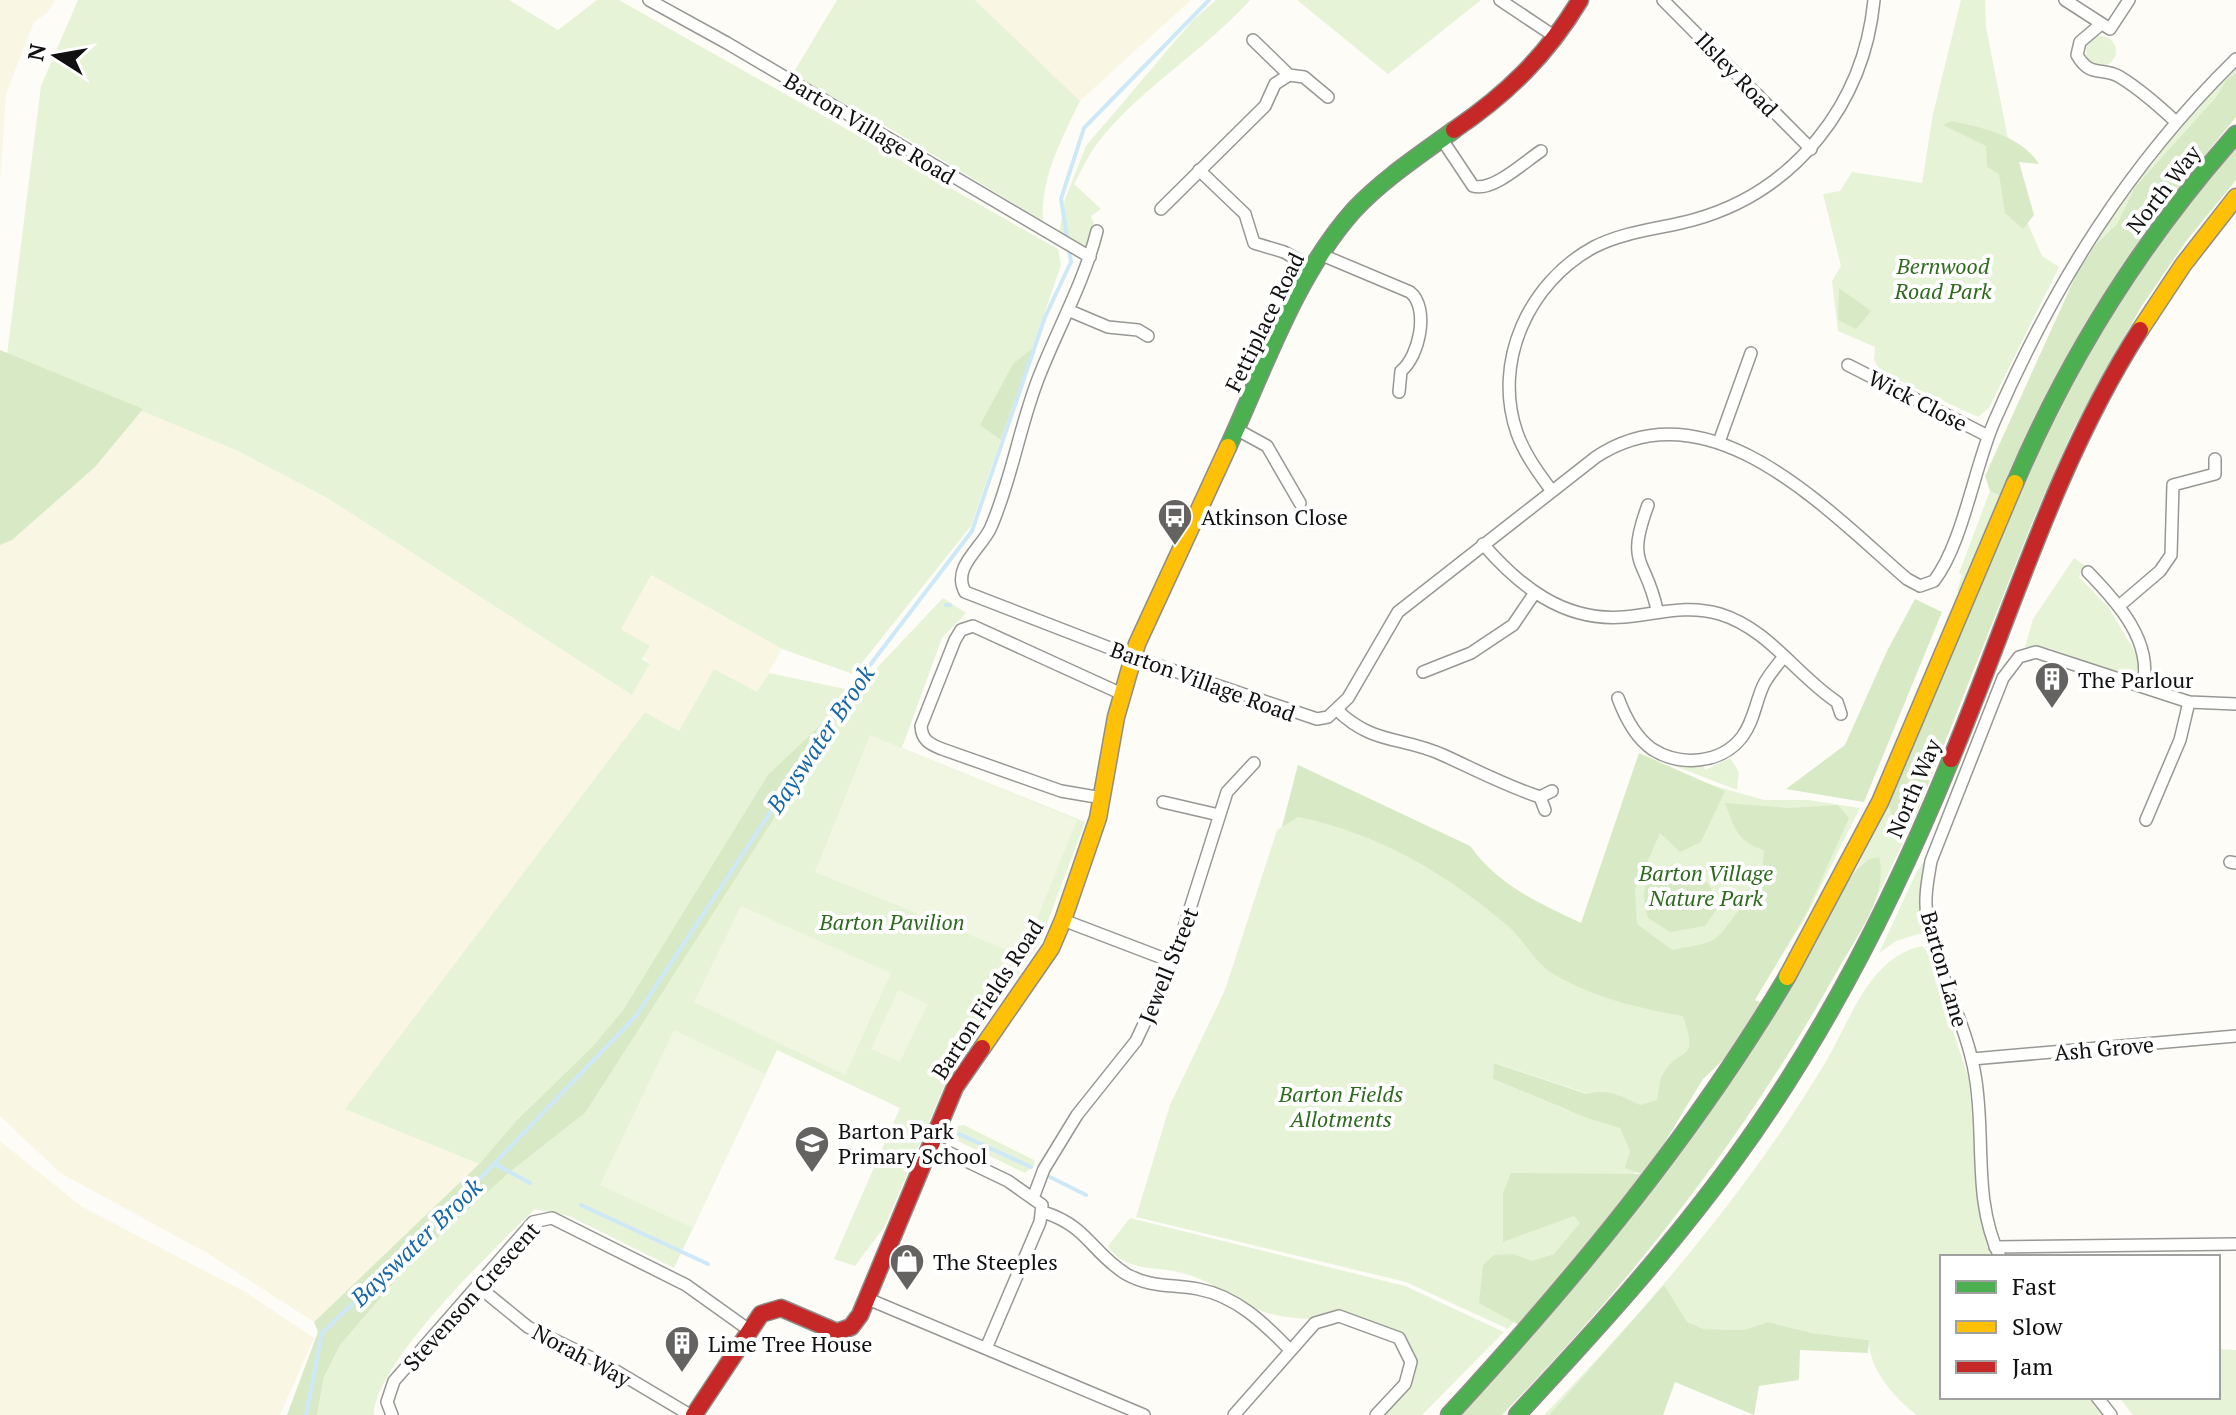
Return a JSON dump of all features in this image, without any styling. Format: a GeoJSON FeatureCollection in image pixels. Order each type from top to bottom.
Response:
{"type":"FeatureCollection","features":[{"type":"Feature","properties":{"kind":"main road","name":"Fettiplace Road"},"geometry":{"type":"LineString","coordinates":[[1133,657],[1236,429],[1317,262],[1346,221],[1372,193],[1508,94],[1557,38],[1580,0]]}},
{"type":"Feature","properties":{"kind":"main road","name":"North Way"},"geometry":{"type":"LineString","coordinates":[[1449,1415],[1616,1225],[1717,1086],[1808,943],[1895,773],[1998,522],[2067,372],[2163,221],[2236,134]]}},
{"type":"Feature","properties":{"kind":"main road","name":"North Way"},"geometry":{"type":"LineString","coordinates":[[1517,1415],[1652,1264],[1736,1157],[1832,1002],[1926,819],[2037,536],[2082,434],[2163,294],[2236,197]]}},
{"type":"Feature","properties":{"kind":"main road","name":"Barton Fields Road"},"geometry":{"type":"LineString","coordinates":[[692,1415],[761,1314],[781,1308],[825,1329],[845,1331],[868,1299],[955,1087],[1051,948],[1063,920],[1095,830],[1122,694],[1133,657]]}},
{"type":"Feature","properties":{"kind":"street","name":"Barton Village Road"},"geometry":{"type":"LineString","coordinates":[[649,0],[1084,255]]}},
{"type":"Feature","properties":{"kind":"street"},"geometry":{"type":"LineString","coordinates":[[1500,0],[1557,38]]}},
{"type":"Feature","properties":{"kind":"street","name":"Ilsley Road"},"geometry":{"type":"LineString","coordinates":[[1663,0],[1811,149]]}},
{"type":"Feature","properties":{"kind":"street"},"geometry":{"type":"LineString","coordinates":[[1551,490],[1523,449],[1516,430],[1510,380],[1519,330],[1548,284],[1563,268],[1597,246],[1633,233],[1693,220],[1739,203],[1791,169],[1830,125],[1861,63],[1874,0]]}},
{"type":"Feature","properties":{"kind":"street"},"geometry":{"type":"LineString","coordinates":[[2065,0],[2110,29],[2129,0]]}},
{"type":"Feature","properties":{"kind":"street"},"geometry":{"type":"LineString","coordinates":[[2100,25],[2080,42],[2077,55],[2083,65],[2095,73],[2116,74],[2176,122]]}},
{"type":"Feature","properties":{"kind":"street"},"geometry":{"type":"LineString","coordinates":[[1253,40],[1289,75],[1304,77],[1328,97]]}},
{"type":"Feature","properties":{"kind":"street","name":"North Way"},"geometry":{"type":"LineString","coordinates":[[1719,442],[1780,472],[1907,579],[1920,586],[1934,581],[1945,562],[1988,436],[2035,332],[2076,256],[2176,122],[2236,59]]}},
{"type":"Feature","properties":{"kind":"street"},"geometry":{"type":"LineString","coordinates":[[1161,209],[1265,106],[1275,84],[1289,75]]}},
{"type":"Feature","properties":{"kind":"street"},"geometry":{"type":"LineString","coordinates":[[1443,141],[1473,186],[1478,188],[1491,184],[1541,151]]}},
{"type":"Feature","properties":{"kind":"street"},"geometry":{"type":"LineString","coordinates":[[1199,170],[1245,214],[1254,243],[1410,292],[1419,302],[1422,319],[1408,365],[1401,371],[1399,392]]}},
{"type":"Feature","properties":{"kind":"street","name":"Barton Village Road"},"geometry":{"type":"LineString","coordinates":[[1097,231],[1084,255],[1070,311],[1040,373],[991,529],[962,574],[961,585],[965,592],[1133,657],[1305,718],[1328,717],[1337,710]]}},
{"type":"Feature","properties":{"kind":"street"},"geometry":{"type":"LineString","coordinates":[[1070,311],[1108,327],[1143,329]]}},
{"type":"Feature","properties":{"kind":"street"},"geometry":{"type":"LineString","coordinates":[[1552,791],[1540,797],[1496,782],[1431,750],[1362,732],[1337,710],[1365,673],[1393,617],[1551,490],[1625,439],[1655,436],[1719,442],[1751,353]]}},
{"type":"Feature","properties":{"kind":"street","name":"Wick Close"},"geometry":{"type":"LineString","coordinates":[[1848,365],[1988,436]]}},
{"type":"Feature","properties":{"kind":"street"},"geometry":{"type":"LineString","coordinates":[[1236,429],[1267,446],[1300,503]]}},
{"type":"Feature","properties":{"kind":"street"},"geometry":{"type":"LineString","coordinates":[[2119,606],[2160,571],[2171,555],[2173,485],[2215,474],[2215,459]]}},
{"type":"Feature","properties":{"kind":"street"},"geometry":{"type":"LineString","coordinates":[[1648,505],[1638,532],[1636,550],[1639,567],[1654,594],[1657,610]]}},
{"type":"Feature","properties":{"kind":"street"},"geometry":{"type":"LineString","coordinates":[[1483,544],[1534,594],[1554,605],[1601,617],[1657,610],[1698,609],[1722,614],[1745,625],[1784,656],[1837,702],[1841,714]]}},
{"type":"Feature","properties":{"kind":"street"},"geometry":{"type":"LineString","coordinates":[[2088,572],[2119,606],[2145,653],[2147,666],[2143,685],[2189,702],[2236,704]]}},
{"type":"Feature","properties":{"kind":"street"},"geometry":{"type":"LineString","coordinates":[[1423,672],[1434,666],[1452,663],[1513,625],[1534,594]]}},
{"type":"Feature","properties":{"kind":"street"},"geometry":{"type":"LineString","coordinates":[[1102,798],[1061,791],[942,749],[922,736],[921,726],[955,640],[961,630],[973,626],[1122,694]]}},
{"type":"Feature","properties":{"kind":"street","name":"Barton Lane"},"geometry":{"type":"LineString","coordinates":[[1998,1252],[1980,1180],[1982,1127],[1972,1059],[1932,939],[1926,891],[1931,861],[2011,664],[2026,653],[2052,655],[2143,685]]}},
{"type":"Feature","properties":{"kind":"street"},"geometry":{"type":"LineString","coordinates":[[1618,698],[1621,722],[1658,752],[1688,760],[1713,758],[1739,741],[1751,724],[1763,687],[1784,656]]}},
{"type":"Feature","properties":{"kind":"street"},"geometry":{"type":"LineString","coordinates":[[2146,820],[2180,740],[2189,702]]}},
{"type":"Feature","properties":{"kind":"street","name":"Jewell Street"},"geometry":{"type":"LineString","coordinates":[[1033,1198],[1040,1176],[1077,1115],[1136,1041],[1173,962],[1227,792],[1254,763]]}},
{"type":"Feature","properties":{"kind":"street"},"geometry":{"type":"LineString","coordinates":[[1540,797],[1545,810]]}},
{"type":"Feature","properties":{"kind":"street"},"geometry":{"type":"LineString","coordinates":[[1163,802],[1219,815]]}},
{"type":"Feature","properties":{"kind":"street"},"geometry":{"type":"LineString","coordinates":[[1063,920],[1173,962]]}},
{"type":"Feature","properties":{"kind":"street","name":"Ash Grove"},"geometry":{"type":"LineString","coordinates":[[1972,1059],[2236,1036]]}},
{"type":"Feature","properties":{"kind":"street"},"geometry":{"type":"LineString","coordinates":[[931,1144],[1008,1181],[1042,1205],[1043,1212],[987,1346]]}},
{"type":"Feature","properties":{"kind":"street"},"geometry":{"type":"LineString","coordinates":[[1043,1212],[1066,1220],[1126,1273],[1158,1287],[1195,1288],[1235,1303],[1263,1322],[1290,1350]]}},
{"type":"Feature","properties":{"kind":"street","name":"Stevenson Crescent"},"geometry":{"type":"LineString","coordinates":[[392,1415],[387,1402],[394,1381],[533,1222],[552,1218],[686,1285],[749,1330]]}},
{"type":"Feature","properties":{"kind":"street"},"geometry":{"type":"LineString","coordinates":[[1998,1252],[2236,1244]]}},
{"type":"Feature","properties":{"kind":"street","name":"Norah Way"},"geometry":{"type":"LineString","coordinates":[[479,1287],[528,1327],[606,1365],[692,1415]]}},
{"type":"Feature","properties":{"kind":"street"},"geometry":{"type":"LineString","coordinates":[[868,1299],[987,1346],[1115,1405],[1144,1415]]}},
{"type":"Feature","properties":{"kind":"street"},"geometry":{"type":"LineString","coordinates":[[1234,1415],[1315,1323],[1339,1316],[1399,1338],[1411,1362],[1405,1384],[1376,1415]]}},
{"type":"Feature","properties":{"kind":"street"},"geometry":{"type":"LineString","coordinates":[[2099,1399],[2111,1415]]}},
{"type":"Feature","properties":{"kind":"shaded area"},"geometry":{"type":"Polygon","coordinates":[[[0,0],[55,0],[47,13],[34,22],[6,94],[0,183],[0,0]]]}},
{"type":"Feature","properties":{"kind":"shaded area"},"geometry":{"type":"Polygon","coordinates":[[[975,0],[1191,0],[1080,101],[975,0]]]}},
{"type":"Feature","properties":{"kind":"shaded area"},"geometry":{"type":"Polygon","coordinates":[[[143,409],[236,450],[329,499],[632,695],[650,664],[620,630],[651,575],[782,649],[757,693],[714,669],[679,731],[645,712],[346,1108],[479,1164],[314,1322],[207,1253],[60,1173],[0,1116],[0,545],[12,540],[95,467],[143,409]]]}},
{"type":"Feature","properties":{"kind":"shaded area"},"geometry":{"type":"Polygon","coordinates":[[[0,1141],[81,1206],[247,1293],[314,1338],[280,1415],[0,1415],[0,1141]]]}},
{"type":"Feature","properties":{"kind":"green space"},"geometry":{"type":"Polygon","coordinates":[[[78,0],[509,0],[558,30],[597,0],[619,0],[1058,249],[1061,265],[971,526],[853,674],[782,649],[651,575],[621,629],[650,646],[642,659],[650,664],[632,695],[329,499],[236,450],[7,355],[41,86],[78,0]]]}},
{"type":"Feature","properties":{"kind":"green space"},"geometry":{"type":"Polygon","coordinates":[[[837,0],[975,0],[1080,101],[1049,174],[1043,221],[879,122],[792,75],[837,0]]]}},
{"type":"Feature","properties":{"kind":"green space"},"geometry":{"type":"Polygon","coordinates":[[[1216,0],[1250,0],[1134,103],[1092,151],[1074,184],[1101,209],[1091,216],[1094,224],[1086,248],[1059,235],[1065,199],[1086,146],[1193,20],[1216,0]]]}},
{"type":"Feature","properties":{"kind":"green space"},"geometry":{"type":"Polygon","coordinates":[[[1297,0],[1481,0],[1388,74],[1297,0]]]}},
{"type":"Feature","properties":{"kind":"green space","name":"Bernwood Road Park"},"geometry":{"type":"Polygon","coordinates":[[[1961,0],[1985,0],[1986,27],[2022,210],[2042,256],[2059,267],[1989,408],[1978,417],[1881,372],[1874,360],[1875,347],[1838,331],[1832,281],[1841,266],[1823,194],[1840,191],[1852,172],[1922,183],[1933,114],[1961,0]]]}},
{"type":"Feature","properties":{"kind":"green space"},"geometry":{"type":"Polygon","coordinates":[[[2101,36],[2112,40],[2116,51],[2112,62],[2101,66],[2090,62],[2086,51],[2090,40],[2101,36]]]}},
{"type":"Feature","properties":{"kind":"green space"},"geometry":{"type":"Polygon","coordinates":[[[2236,66],[2236,73],[2227,79],[2216,97],[2135,187],[2117,224],[2096,244],[2090,258],[2092,245],[2185,118],[2236,66]]]}},
{"type":"Feature","properties":{"kind":"green space"},"geometry":{"type":"Polygon","coordinates":[[[2236,73],[2236,117],[2161,209],[2000,496],[1990,491],[1985,476],[2076,275],[2096,244],[2117,224],[2135,187],[2216,97],[2227,79],[2236,73]]]}},
{"type":"Feature","properties":{"kind":"green space"},"geometry":{"type":"Polygon","coordinates":[[[1952,121],[2011,139],[2039,164],[2019,162],[2034,215],[2023,229],[2005,213],[1999,174],[1987,167],[1986,146],[1943,125],[1952,121]]]}},
{"type":"Feature","properties":{"kind":"green space"},"geometry":{"type":"Polygon","coordinates":[[[2236,145],[2236,180],[2187,240],[2141,307],[2073,430],[2034,518],[1917,813],[1893,820],[1888,803],[2051,423],[2109,316],[2177,215],[2236,145]]]}},
{"type":"Feature","properties":{"kind":"green space"},"geometry":{"type":"Polygon","coordinates":[[[1839,288],[1871,311],[1856,329],[1838,320],[1839,288]]]}},
{"type":"Feature","properties":{"kind":"green space"},"geometry":{"type":"Polygon","coordinates":[[[1033,348],[1001,440],[980,425],[1013,364],[1033,348]]]}},
{"type":"Feature","properties":{"kind":"green space"},"geometry":{"type":"Polygon","coordinates":[[[0,350],[143,409],[95,467],[12,540],[0,545],[0,350]]]}},
{"type":"Feature","properties":{"kind":"green space"},"geometry":{"type":"Polygon","coordinates":[[[1990,491],[2000,496],[1962,592],[1957,591],[1962,575],[1959,573],[1990,491]]]}},
{"type":"Feature","properties":{"kind":"green space"},"geometry":{"type":"Polygon","coordinates":[[[2074,558],[2087,567],[2082,569],[2079,577],[2109,608],[2138,657],[2140,667],[2134,674],[2121,674],[2049,648],[2025,647],[2033,619],[2074,558]]]}},
{"type":"Feature","properties":{"kind":"green space","name":"Barton Pavilion"},"geometry":{"type":"Polygon","coordinates":[[[943,598],[966,613],[942,638],[902,748],[1085,822],[1040,942],[948,1077],[885,1226],[855,1266],[834,1259],[900,1108],[777,1050],[674,1268],[569,1216],[535,1209],[467,1277],[415,1337],[380,1392],[374,1415],[317,1415],[324,1377],[340,1345],[417,1256],[510,1172],[585,1113],[767,776],[623,1010],[593,1046],[517,1120],[479,1164],[345,1109],[645,712],[679,731],[714,669],[757,692],[769,673],[855,691],[943,598]]]}},
{"type":"Feature","properties":{"kind":"green space"},"geometry":{"type":"Polygon","coordinates":[[[1915,599],[1942,612],[1864,802],[1786,789],[1845,745],[1887,651],[1915,599]]]}},
{"type":"Feature","properties":{"kind":"green space"},"geometry":{"type":"Polygon","coordinates":[[[855,692],[585,1113],[510,1172],[417,1256],[340,1345],[324,1377],[317,1415],[287,1415],[318,1332],[314,1322],[479,1164],[517,1120],[593,1046],[623,1010],[767,776],[855,692]]]}},
{"type":"Feature","properties":{"kind":"green space"},"geometry":{"type":"Polygon","coordinates":[[[870,735],[1077,820],[1022,956],[815,872],[870,735]]]}},
{"type":"Feature","properties":{"kind":"green space"},"geometry":{"type":"Polygon","coordinates":[[[1639,753],[1725,791],[1701,842],[1680,852],[1660,833],[1635,890],[1637,924],[1672,950],[1712,941],[1758,888],[1764,850],[1743,838],[1734,827],[1725,803],[1789,808],[1838,805],[1849,818],[1806,914],[1755,1000],[1765,1004],[1738,1046],[1703,1079],[1645,1175],[1519,1325],[1479,1303],[1483,1265],[1494,1255],[1514,1254],[1532,1261],[1554,1254],[1580,1223],[1574,1216],[1503,1242],[1503,1193],[1511,1173],[1641,1174],[1625,1168],[1630,1151],[1620,1128],[1587,1118],[1493,1079],[1494,1063],[1587,1094],[1608,1092],[1640,1105],[1657,1100],[1663,1074],[1689,1048],[1683,1016],[1617,1001],[1555,975],[1485,907],[1436,873],[1384,845],[1356,833],[1298,817],[1282,827],[1298,765],[1470,846],[1506,882],[1535,901],[1581,923],[1639,753]]]}},
{"type":"Feature","properties":{"kind":"green space"},"geometry":{"type":"Polygon","coordinates":[[[1730,758],[1739,772],[1737,790],[1667,763],[1704,765],[1705,770],[1730,758]]]}},
{"type":"Feature","properties":{"kind":"green space","name":"Barton Fields Allotments"},"geometry":{"type":"Polygon","coordinates":[[[1298,765],[1470,846],[1506,882],[1581,923],[1698,781],[1764,800],[1809,800],[1860,808],[1805,918],[1754,1001],[1635,1173],[1508,1329],[1406,1282],[1136,1217],[1170,1105],[1225,990],[1277,830],[1282,827],[1298,765]],[[1495,1063],[1493,1079],[1567,1110],[1586,1093],[1495,1063]]]}},
{"type":"Feature","properties":{"kind":"green space"},"geometry":{"type":"Polygon","coordinates":[[[1888,803],[1893,820],[1917,813],[1869,914],[1879,857],[1869,859],[1856,870],[1888,803]]]}},
{"type":"Feature","properties":{"kind":"green space"},"geometry":{"type":"Polygon","coordinates":[[[1879,857],[1880,885],[1862,929],[1804,1029],[1686,1203],[1597,1312],[1502,1415],[1460,1415],[1584,1270],[1856,870],[1869,859],[1879,857]]]}},
{"type":"Feature","properties":{"kind":"green space"},"geometry":{"type":"Polygon","coordinates":[[[1926,859],[1920,908],[1925,932],[1896,941],[1879,953],[1917,871],[1926,859]]]}},
{"type":"Feature","properties":{"kind":"green space","name":"Barton Village Nature Park"},"geometry":{"type":"Polygon","coordinates":[[[1673,865],[1697,873],[1712,890],[1718,907],[1705,926],[1670,932],[1648,918],[1644,900],[1646,883],[1656,871],[1673,865]]]}},
{"type":"Feature","properties":{"kind":"green space"},"geometry":{"type":"Polygon","coordinates":[[[741,906],[891,973],[845,1075],[694,1002],[741,906]]]}},
{"type":"Feature","properties":{"kind":"green space"},"geometry":{"type":"Polygon","coordinates":[[[1922,946],[1927,951],[1969,1080],[1979,1213],[1992,1255],[1940,1255],[1940,1399],[2092,1399],[2104,1415],[1917,1415],[1884,1382],[1873,1361],[1869,1340],[1810,1333],[1768,1322],[1744,1330],[1703,1329],[1687,1323],[1664,1286],[1549,1415],[1544,1415],[1658,1291],[1730,1202],[1795,1110],[1874,977],[1903,953],[1922,946]]]}},
{"type":"Feature","properties":{"kind":"green space"},"geometry":{"type":"Polygon","coordinates":[[[898,990],[928,1004],[900,1062],[871,1049],[898,990]]]}},
{"type":"Feature","properties":{"kind":"green space"},"geometry":{"type":"Polygon","coordinates":[[[674,1030],[766,1074],[693,1228],[600,1185],[674,1030]]]}},
{"type":"Feature","properties":{"kind":"green space"},"geometry":{"type":"Polygon","coordinates":[[[964,1125],[1034,1160],[1035,1164],[1025,1173],[956,1140],[958,1126],[964,1125]]]}},
{"type":"Feature","properties":{"kind":"green space"},"geometry":{"type":"Polygon","coordinates":[[[1130,1218],[1405,1286],[1504,1332],[1422,1415],[1376,1415],[1405,1384],[1411,1363],[1396,1336],[1381,1328],[1349,1321],[1297,1318],[1264,1312],[1196,1278],[1175,1271],[1133,1265],[1115,1255],[1108,1246],[1130,1218]]]}},
{"type":"Feature","properties":{"kind":"green space"},"geometry":{"type":"Polygon","coordinates":[[[1664,1285],[1687,1322],[1703,1329],[1744,1330],[1768,1322],[1811,1333],[1869,1340],[1868,1353],[1800,1350],[1799,1380],[1759,1386],[1754,1415],[1675,1382],[1663,1415],[1549,1415],[1664,1285]]]}},
{"type":"Feature","properties":{"kind":"green space"},"geometry":{"type":"Polygon","coordinates":[[[2220,1349],[2236,1350],[2236,1415],[2133,1415],[2121,1399],[2220,1399],[2220,1349]]]}},
{"type":"Feature","properties":{"kind":"waterway","name":"Bayswater Brook"},"geometry":{"type":"LineString","coordinates":[[306,1415],[322,1333],[447,1213],[636,1016],[851,690],[972,531],[1045,317],[1071,262],[1061,199],[1084,128],[1209,0]]}},
{"type":"Feature","properties":{"kind":"waterway"},"geometry":{"type":"LineString","coordinates":[[959,1134],[1031,1167]]}},
{"type":"Feature","properties":{"kind":"waterway"},"geometry":{"type":"LineString","coordinates":[[495,1164],[530,1183]]}},
{"type":"Feature","properties":{"kind":"waterway"},"geometry":{"type":"LineString","coordinates":[[1050,1177],[1086,1195]]}},
{"type":"Feature","properties":{"kind":"waterway"},"geometry":{"type":"LineString","coordinates":[[581,1205],[708,1264]]}},
{"type":"Feature","properties":{"kind":"traffic: fast"},"geometry":{"type":"LineString","coordinates":[[1228,447],[1283,323],[1333,236],[1377,188],[1454,130]]}},
{"type":"Feature","properties":{"kind":"traffic: fast"},"geometry":{"type":"LineString","coordinates":[[2015,483],[2060,389],[2111,300],[2170,215],[2236,134]]}},
{"type":"Feature","properties":{"kind":"traffic: fast"},"geometry":{"type":"LineString","coordinates":[[1517,1415],[1656,1259],[1709,1194],[1767,1113],[1827,1016],[1881,915],[1951,759]]}},
{"type":"Feature","properties":{"kind":"traffic: fast"},"geometry":{"type":"LineString","coordinates":[[1449,1415],[1541,1312],[1629,1205],[1712,1094],[1787,977]]}},
{"type":"Feature","properties":{"kind":"traffic: slow"},"geometry":{"type":"LineString","coordinates":[[2140,330],[2183,265],[2236,197]]}},
{"type":"Feature","properties":{"kind":"traffic: slow"},"geometry":{"type":"LineString","coordinates":[[982,1048],[1051,948],[1063,920],[1098,818],[1116,717],[1137,644],[1228,447]]}},
{"type":"Feature","properties":{"kind":"traffic: slow"},"geometry":{"type":"LineString","coordinates":[[1787,977],[1880,802],[2015,483]]}},
{"type":"Feature","properties":{"kind":"traffic: jam"},"geometry":{"type":"LineString","coordinates":[[1454,130],[1508,88],[1540,56],[1580,0]]}},
{"type":"Feature","properties":{"kind":"traffic: jam"},"geometry":{"type":"LineString","coordinates":[[1951,759],[2059,486],[2083,433],[2140,330]]}},
{"type":"Feature","properties":{"kind":"traffic: jam"},"geometry":{"type":"LineString","coordinates":[[694,1415],[761,1314],[781,1308],[837,1332],[851,1327],[860,1315],[955,1087],[982,1048]]}},
{"type":"Feature","properties":{"kind":"place","name":"Atkinson Close"},"geometry":{"type":"Point","coordinates":[1175,547]}},
{"type":"Feature","properties":{"kind":"place","name":"The Parlour"},"geometry":{"type":"Point","coordinates":[2052,710]}},
{"type":"Feature","properties":{"kind":"place","name":"Barton Park Primary School"},"geometry":{"type":"Point","coordinates":[812,1174]}},
{"type":"Feature","properties":{"kind":"place","name":"The Steeples"},"geometry":{"type":"Point","coordinates":[907,1292]}},
{"type":"Feature","properties":{"kind":"place","name":"Lime Tree House"},"geometry":{"type":"Point","coordinates":[682,1374]}}]}
